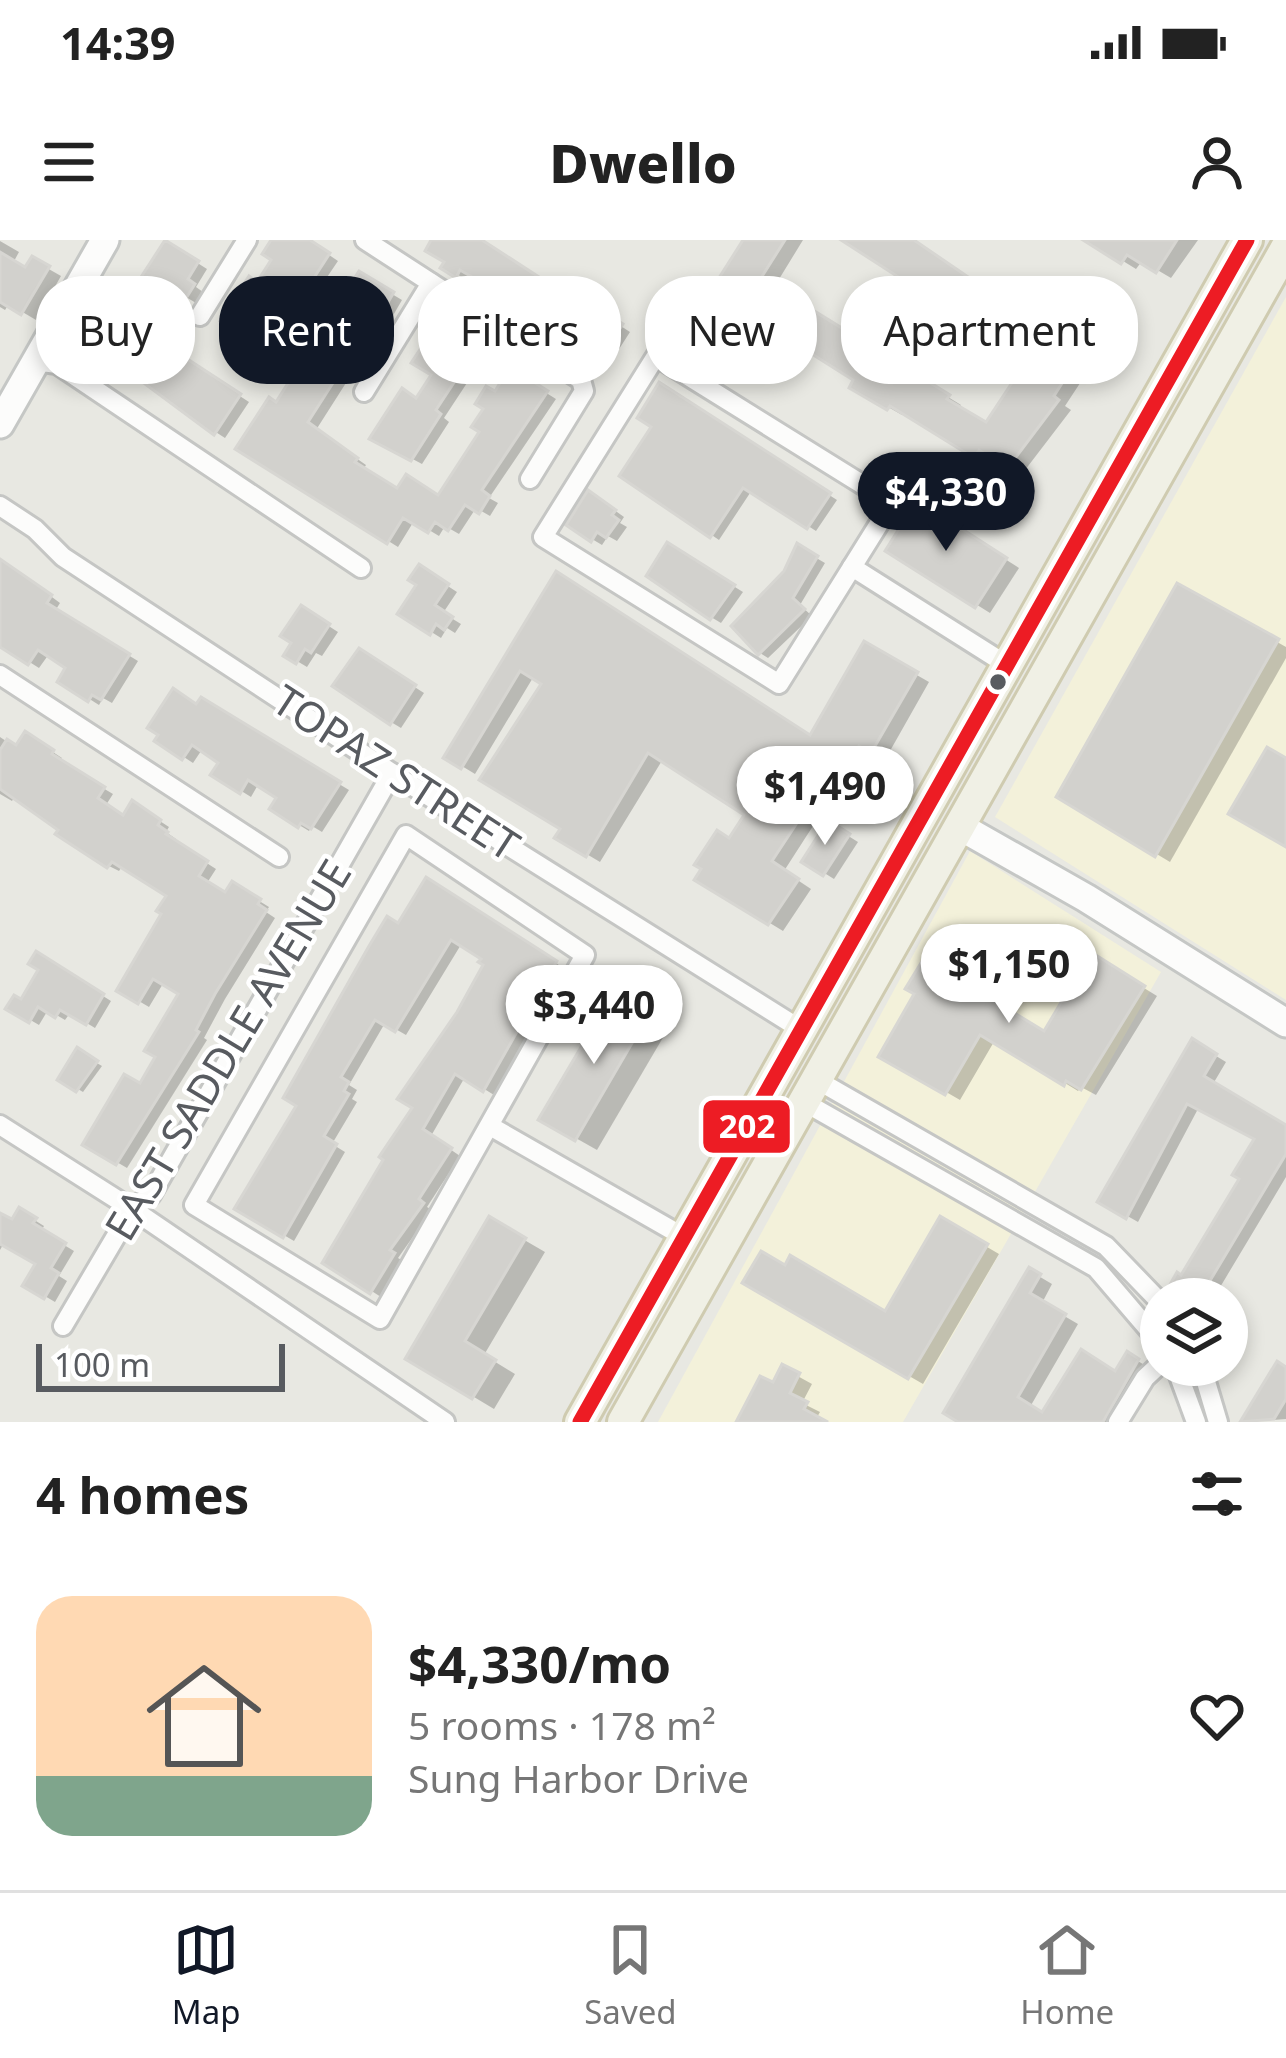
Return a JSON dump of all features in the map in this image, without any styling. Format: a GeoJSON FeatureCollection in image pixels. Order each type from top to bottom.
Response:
{"type":"FeatureCollection","features":[{"type":"Feature","properties":{"kind":"main road"},"geometry":{"type":"LineString","coordinates":[[580,1422],[1247,240]]}},
{"type":"Feature","properties":{"kind":"main road"},"geometry":{"type":"LineString","coordinates":[[623,1422],[1286,248]]}},
{"type":"Feature","properties":{"kind":"main road"},"geometry":{"type":"LineString","coordinates":[[959,826],[960,789],[1012,691],[1014,673],[1007,665]]}},
{"type":"Feature","properties":{"kind":"main road"},"geometry":{"type":"LineString","coordinates":[[875,977],[874,957],[880,941],[925,849],[924,836],[916,830]]}},
{"type":"Feature","properties":{"kind":"main road"},"geometry":{"type":"LineString","coordinates":[[603,1422],[621,1384],[620,1351]]}},
{"type":"Feature","properties":{"kind":"street"},"geometry":{"type":"LineString","coordinates":[[0,424],[105,240]]}},
{"type":"Feature","properties":{"kind":"street"},"geometry":{"type":"LineString","coordinates":[[365,240],[420,276]]}},
{"type":"Feature","properties":{"kind":"street"},"geometry":{"type":"LineString","coordinates":[[200,316],[243,241]]}},
{"type":"Feature","properties":{"kind":"street"},"geometry":{"type":"LineString","coordinates":[[364,392],[418,304]]}},
{"type":"Feature","properties":{"kind":"street"},"geometry":{"type":"LineString","coordinates":[[656,356],[892,503],[852,567],[779,685],[543,537],[656,356]]}},
{"type":"Feature","properties":{"kind":"street"},"geometry":{"type":"LineString","coordinates":[[35,361],[57,364],[362,568]]}},
{"type":"Feature","properties":{"kind":"street"},"geometry":{"type":"LineString","coordinates":[[530,478],[584,391],[582,384]]}},
{"type":"Feature","properties":{"kind":"street","name":"TOPAZ STREET"},"geometry":{"type":"LineString","coordinates":[[0,506],[35,529],[63,557],[392,773],[800,1029]]}},
{"type":"Feature","properties":{"kind":"street"},"geometry":{"type":"LineString","coordinates":[[852,567],[1007,665]]}},
{"type":"Feature","properties":{"kind":"street"},"geometry":{"type":"LineString","coordinates":[[0,674],[279,856]]}},
{"type":"Feature","properties":{"kind":"street","name":"EAST SADDLE AVENUE"},"geometry":{"type":"LineString","coordinates":[[63,1326],[132,1209],[151,1196],[392,773]]}},
{"type":"Feature","properties":{"kind":"street"},"geometry":{"type":"LineString","coordinates":[[959,826],[1086,898],[1286,1023]]}},
{"type":"Feature","properties":{"kind":"street"},"geometry":{"type":"LineString","coordinates":[[406,835],[585,955],[490,1126],[380,1319],[194,1205],[406,835]]}},
{"type":"Feature","properties":{"kind":"street"},"geometry":{"type":"LineString","coordinates":[[811,1091],[1106,1246],[1140,1281]]}},
{"type":"Feature","properties":{"kind":"street"},"geometry":{"type":"LineString","coordinates":[[811,1091],[1096,1268],[1140,1319]]}},
{"type":"Feature","properties":{"kind":"street"},"geometry":{"type":"LineString","coordinates":[[0,1125],[445,1422]]}},
{"type":"Feature","properties":{"kind":"street"},"geometry":{"type":"LineString","coordinates":[[490,1126],[684,1237]]}},
{"type":"Feature","properties":{"kind":"street"},"geometry":{"type":"LineString","coordinates":[[1118,1422],[1140,1386]]}},
{"type":"Feature","properties":{"kind":"street"},"geometry":{"type":"LineString","coordinates":[[1183,1386],[1196,1422]]}},
{"type":"Feature","properties":{"kind":"street"},"geometry":{"type":"LineString","coordinates":[[1207,1386],[1218,1422]]}},
{"type":"Feature","properties":{"kind":"shaded area"},"geometry":{"type":"Polygon","coordinates":[[[1286,297],[1286,1000],[995,817],[1286,297]]]}},
{"type":"Feature","properties":{"kind":"shaded area"},"geometry":{"type":"Polygon","coordinates":[[[970,851],[1161,972],[903,1422],[658,1422],[970,851]]]}},
{"type":"Feature","properties":{"kind":"building"},"geometry":{"type":"Polygon","coordinates":[[[165,240],[199,261],[190,276],[142,276],[165,240]]]}},
{"type":"Feature","properties":{"kind":"building"},"geometry":{"type":"Polygon","coordinates":[[[271,240],[310,240],[330,253],[315,276],[261,276],[271,260],[262,254],[271,240]]]}},
{"type":"Feature","properties":{"kind":"building"},"geometry":{"type":"Polygon","coordinates":[[[431,240],[482,240],[537,276],[470,276],[460,270],[453,276],[440,268],[444,262],[425,251],[431,240]]]}},
{"type":"Feature","properties":{"kind":"building"},"geometry":{"type":"Polygon","coordinates":[[[743,240],[785,240],[762,276],[720,276],[743,240]]]}},
{"type":"Feature","properties":{"kind":"building"},"geometry":{"type":"Polygon","coordinates":[[[841,240],[914,240],[967,276],[897,276],[841,240]]]}},
{"type":"Feature","properties":{"kind":"building"},"geometry":{"type":"Polygon","coordinates":[[[1083,240],[1177,240],[1156,273],[1127,255],[1121,264],[1083,240]]]}},
{"type":"Feature","properties":{"kind":"building"},"geometry":{"type":"Polygon","coordinates":[[[0,252],[25,267],[32,256],[50,266],[44,276],[36,276],[36,290],[21,315],[0,302],[0,252]]]}},
{"type":"Feature","properties":{"kind":"building"},"geometry":{"type":"Polygon","coordinates":[[[817,313],[841,328],[841,372],[817,357],[817,313]]]}},
{"type":"Feature","properties":{"kind":"building"},"geometry":{"type":"Polygon","coordinates":[[[195,364],[219,384],[241,394],[214,435],[145,384],[195,384],[195,364]]]}},
{"type":"Feature","properties":{"kind":"building"},"geometry":{"type":"Polygon","coordinates":[[[287,384],[332,384],[308,422],[358,458],[355,462],[397,488],[406,474],[438,495],[479,432],[471,427],[483,409],[475,404],[486,386],[495,391],[499,384],[537,384],[548,391],[482,490],[490,496],[479,514],[465,505],[448,531],[435,522],[428,533],[403,518],[387,544],[235,449],[269,397],[276,402],[287,384]]]}},
{"type":"Feature","properties":{"kind":"building"},"geometry":{"type":"Polygon","coordinates":[[[425,384],[453,384],[436,410],[441,414],[411,461],[369,439],[402,388],[416,398],[425,384]]]}},
{"type":"Feature","properties":{"kind":"building"},"geometry":{"type":"Polygon","coordinates":[[[662,384],[831,493],[807,529],[743,488],[710,538],[619,476],[651,427],[637,418],[662,384]]]}},
{"type":"Feature","properties":{"kind":"building"},"geometry":{"type":"Polygon","coordinates":[[[851,384],[932,384],[950,395],[947,399],[986,422],[1011,384],[1062,384],[1054,396],[1059,400],[1007,469],[979,450],[974,458],[890,406],[887,410],[849,388],[851,384]]]}},
{"type":"Feature","properties":{"kind":"building"},"geometry":{"type":"Polygon","coordinates":[[[588,490],[616,510],[612,515],[619,520],[606,538],[597,532],[591,542],[566,525],[588,490]]]}},
{"type":"Feature","properties":{"kind":"building"},"geometry":{"type":"Polygon","coordinates":[[[917,500],[1007,558],[975,608],[885,551],[917,500]]]}},
{"type":"Feature","properties":{"kind":"building"},"geometry":{"type":"Polygon","coordinates":[[[667,542],[735,585],[710,620],[646,576],[667,542]]]}},
{"type":"Feature","properties":{"kind":"building"},"geometry":{"type":"Polygon","coordinates":[[[797,543],[818,556],[793,598],[805,609],[758,655],[731,626],[784,571],[797,543]]]}},
{"type":"Feature","properties":{"kind":"building"},"geometry":{"type":"Polygon","coordinates":[[[0,559],[52,595],[47,603],[130,654],[101,700],[92,695],[88,702],[57,682],[65,668],[38,650],[28,665],[0,647],[0,559]]]}},
{"type":"Feature","properties":{"kind":"building"},"geometry":{"type":"Polygon","coordinates":[[[419,564],[449,584],[435,605],[453,617],[444,630],[436,624],[430,635],[397,614],[416,585],[408,580],[419,564]]]}},
{"type":"Feature","properties":{"kind":"building"},"geometry":{"type":"Polygon","coordinates":[[[556,571],[810,735],[864,641],[918,672],[871,753],[859,746],[843,770],[835,765],[772,861],[799,879],[768,925],[694,880],[701,869],[694,865],[717,830],[729,838],[744,815],[648,753],[586,857],[554,838],[560,829],[479,780],[541,684],[520,671],[461,769],[443,758],[556,571]]]}},
{"type":"Feature","properties":{"kind":"building"},"geometry":{"type":"Polygon","coordinates":[[[1177,583],[1279,639],[1155,857],[1056,797],[1177,583]]]}},
{"type":"Feature","properties":{"kind":"building"},"geometry":{"type":"Polygon","coordinates":[[[301,605],[330,624],[311,653],[305,649],[296,664],[283,656],[291,643],[280,636],[301,605]]]}},
{"type":"Feature","properties":{"kind":"building"},"geometry":{"type":"Polygon","coordinates":[[[359,648],[416,685],[390,725],[332,686],[359,648]]]}},
{"type":"Feature","properties":{"kind":"building"},"geometry":{"type":"Polygon","coordinates":[[[173,688],[196,704],[201,697],[341,782],[311,829],[301,823],[298,828],[269,809],[276,798],[248,780],[240,794],[210,775],[218,763],[192,745],[182,760],[154,741],[158,735],[147,728],[173,688]]]}},
{"type":"Feature","properties":{"kind":"building"},"geometry":{"type":"Polygon","coordinates":[[[25,731],[105,787],[98,798],[123,815],[132,800],[161,820],[158,825],[166,834],[208,861],[199,876],[225,892],[232,881],[261,899],[258,904],[267,910],[215,994],[199,1032],[116,1165],[82,1145],[124,1074],[140,1083],[155,1057],[144,1051],[178,994],[153,979],[138,1004],[116,991],[161,914],[156,911],[166,896],[112,862],[107,868],[0,789],[0,750],[7,739],[16,745],[25,731]]]}},
{"type":"Feature","properties":{"kind":"building"},"geometry":{"type":"Polygon","coordinates":[[[1267,747],[1286,758],[1286,847],[1228,814],[1267,747]]]}},
{"type":"Feature","properties":{"kind":"building"},"geometry":{"type":"Polygon","coordinates":[[[828,820],[850,834],[823,876],[801,862],[828,820]]]}},
{"type":"Feature","properties":{"kind":"building"},"geometry":{"type":"Polygon","coordinates":[[[426,877],[557,961],[483,1092],[455,1074],[423,1129],[452,1148],[419,1199],[424,1203],[390,1250],[395,1253],[370,1294],[322,1263],[383,1160],[379,1157],[412,1108],[397,1099],[483,965],[451,940],[395,1032],[375,1020],[341,1077],[349,1082],[344,1091],[349,1094],[324,1136],[337,1144],[283,1238],[234,1209],[296,1106],[283,1098],[369,946],[387,916],[398,923],[426,877]]]}},
{"type":"Feature","properties":{"kind":"building"},"geometry":{"type":"Polygon","coordinates":[[[36,951],[104,994],[86,1025],[60,1010],[55,1018],[38,1007],[29,1023],[5,1009],[14,995],[21,999],[38,970],[28,964],[36,951]]]}},
{"type":"Feature","properties":{"kind":"building"},"geometry":{"type":"Polygon","coordinates":[[[1091,952],[1145,986],[1081,1090],[1066,1081],[1064,1086],[980,1035],[945,1095],[878,1057],[914,994],[905,989],[924,958],[1044,1031],[1091,952]]]}},
{"type":"Feature","properties":{"kind":"building"},"geometry":{"type":"Polygon","coordinates":[[[613,993],[649,1014],[575,1141],[538,1120],[613,993]]]}},
{"type":"Feature","properties":{"kind":"building"},"geometry":{"type":"Polygon","coordinates":[[[1192,1038],[1217,1054],[1204,1076],[1286,1125],[1286,1154],[1212,1278],[1174,1278],[1177,1272],[1181,1275],[1239,1179],[1232,1175],[1254,1139],[1187,1104],[1126,1219],[1097,1202],[1192,1038]]]}},
{"type":"Feature","properties":{"kind":"building"},"geometry":{"type":"Polygon","coordinates":[[[77,1047],[98,1061],[76,1092],[57,1080],[77,1047]]]}},
{"type":"Feature","properties":{"kind":"building"},"geometry":{"type":"Polygon","coordinates":[[[19,1207],[37,1218],[33,1223],[66,1243],[51,1268],[59,1273],[44,1299],[22,1286],[35,1264],[0,1244],[0,1213],[12,1219],[19,1207]]]}},
{"type":"Feature","properties":{"kind":"building"},"geometry":{"type":"Polygon","coordinates":[[[489,1216],[526,1238],[465,1341],[496,1360],[472,1399],[405,1359],[489,1216]]]}},
{"type":"Feature","properties":{"kind":"building"},"geometry":{"type":"Polygon","coordinates":[[[940,1216],[988,1244],[908,1379],[742,1283],[761,1251],[785,1265],[790,1255],[885,1311],[940,1216]]]}},
{"type":"Feature","properties":{"kind":"building"},"geometry":{"type":"Polygon","coordinates":[[[1029,1267],[1041,1274],[1030,1293],[1066,1314],[1018,1397],[1042,1412],[1081,1349],[1115,1371],[1127,1351],[1139,1359],[1103,1422],[958,1422],[943,1413],[1029,1267]]]}},
{"type":"Feature","properties":{"kind":"building"},"geometry":{"type":"Polygon","coordinates":[[[1277,1361],[1286,1367],[1286,1399],[1274,1419],[1240,1422],[1277,1361]]]}},
{"type":"Feature","properties":{"kind":"building"},"geometry":{"type":"Polygon","coordinates":[[[782,1364],[800,1373],[790,1393],[808,1402],[804,1409],[828,1422],[736,1422],[760,1376],[773,1382],[782,1364]]]}},
{"type":"Feature","properties":{"kind":"transit line","name":"202"},"geometry":{"type":"LineString","coordinates":[[580,1422],[1247,240]]}}]}
